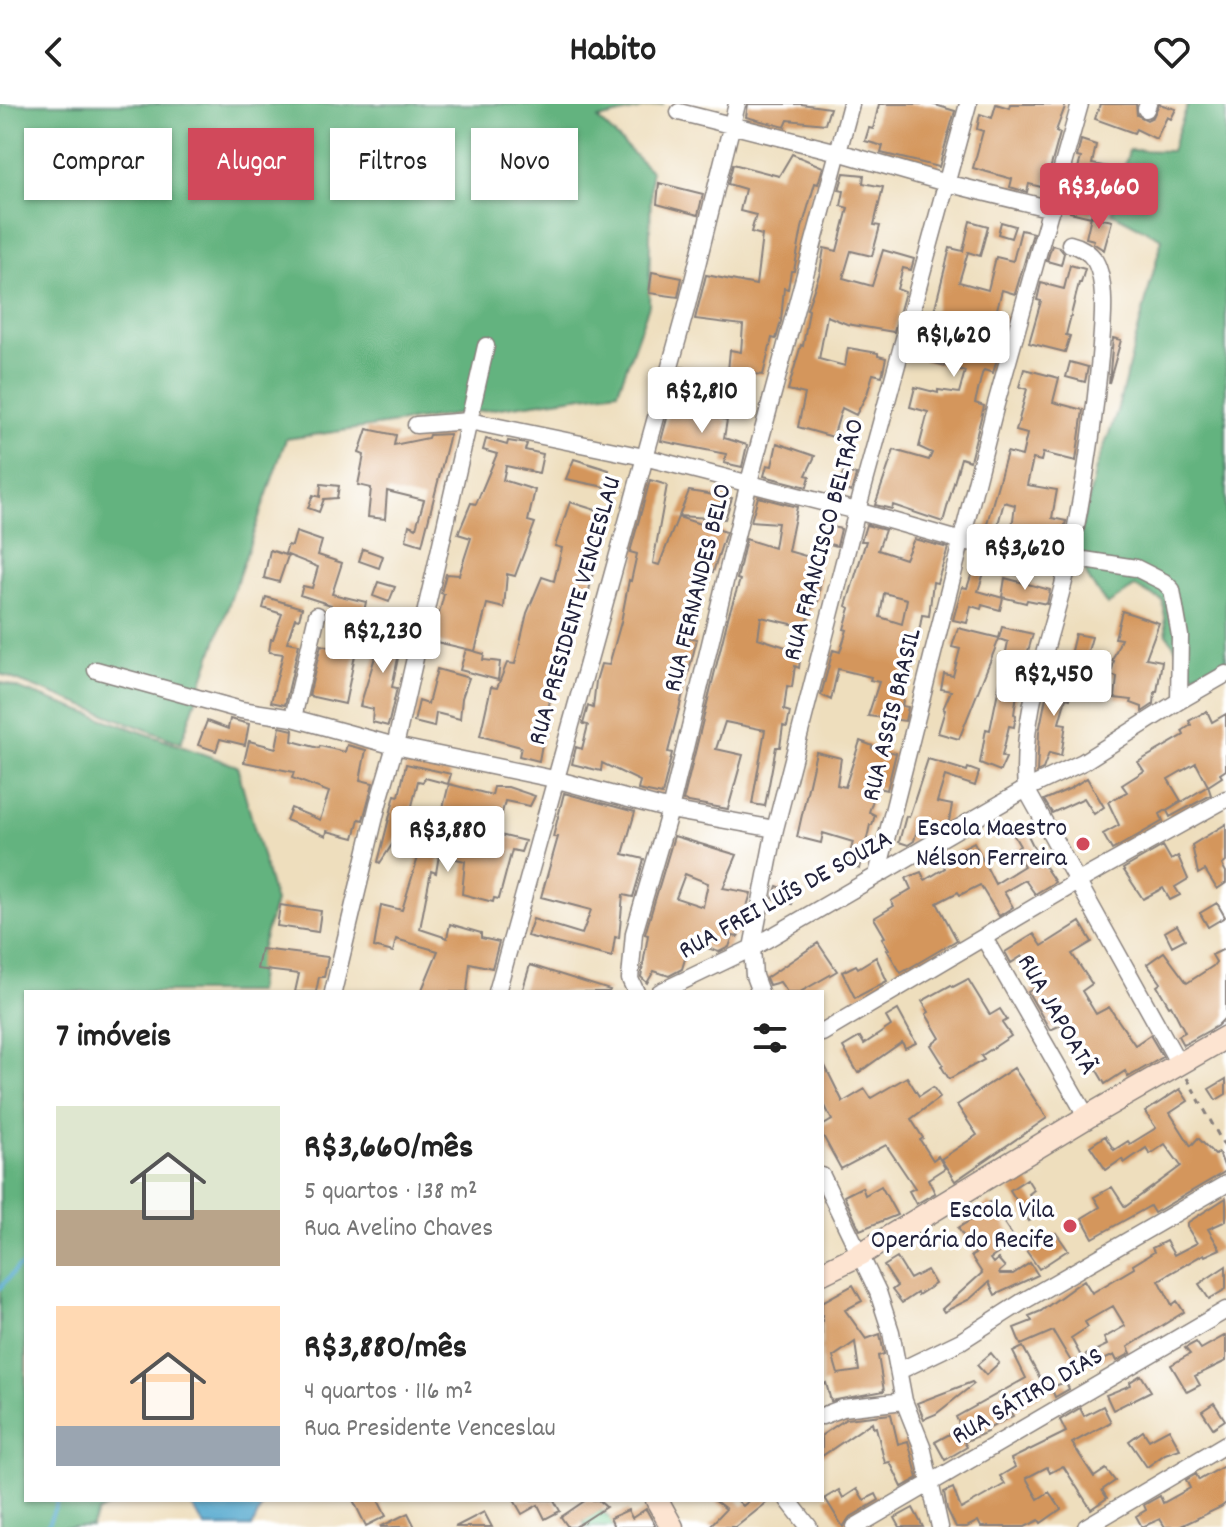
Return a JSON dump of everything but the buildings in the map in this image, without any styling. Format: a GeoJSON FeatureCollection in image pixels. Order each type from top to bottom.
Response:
{"type":"FeatureCollection","features":[{"type":"Feature","properties":{"kind":"main road"},"geometry":{"type":"LineString","coordinates":[[824,1272],[861,1254],[1226,1037]]}},
{"type":"Feature","properties":{"kind":"main road"},"geometry":{"type":"LineString","coordinates":[[658,1502],[672,1527]]}},
{"type":"Feature","properties":{"kind":"street","name":"RUA PRESIDENTE VENCESLAU"},"geometry":{"type":"LineString","coordinates":[[498,990],[686,309],[737,104]]}},
{"type":"Feature","properties":{"kind":"street","name":"RUA FERNANDES BELO"},"geometry":{"type":"LineString","coordinates":[[635,990],[630,979],[634,933],[670,810],[749,482],[851,104]]}},
{"type":"Feature","properties":{"kind":"street","name":"RUA FRANCISCO BELTRÃO"},"geometry":{"type":"LineString","coordinates":[[759,990],[754,976],[752,948],[775,829],[857,511],[968,104]]}},
{"type":"Feature","properties":{"kind":"street","name":"RUA ASSIS BRASIL"},"geometry":{"type":"LineString","coordinates":[[877,875],[996,404],[1080,104]]}},
{"type":"Feature","properties":{"kind":"street"},"geometry":{"type":"LineString","coordinates":[[679,112],[1052,209]]}},
{"type":"Feature","properties":{"kind":"street"},"geometry":{"type":"LineString","coordinates":[[1070,244],[1080,247],[1095,261],[1104,301],[1093,434],[1069,559],[1041,666],[1026,748],[1026,789],[1179,1064]]}},
{"type":"Feature","properties":{"kind":"street"},"geometry":{"type":"LineString","coordinates":[[333,990],[375,815],[395,746],[486,346]]}},
{"type":"Feature","properties":{"kind":"street"},"geometry":{"type":"LineString","coordinates":[[416,425],[469,421],[749,482],[962,541],[1136,568],[1164,582],[1172,590],[1180,636],[1179,701]]}},
{"type":"Feature","properties":{"kind":"street"},"geometry":{"type":"LineString","coordinates":[[293,718],[317,615]]}},
{"type":"Feature","properties":{"kind":"street"},"geometry":{"type":"LineString","coordinates":[[96,670],[241,710],[293,718],[395,746],[554,779],[670,810],[775,829]]}},
{"type":"Feature","properties":{"kind":"street","name":"RUA FREI LUÍS DE SOUZA"},"geometry":{"type":"LineString","coordinates":[[664,990],[752,948],[1026,789],[1083,762],[1226,674]]}},
{"type":"Feature","properties":{"kind":"street"},"geometry":{"type":"LineString","coordinates":[[824,1032],[1077,882],[1226,799]]}},
{"type":"Feature","properties":{"kind":"street","name":"RUA JAPOATÃ"},"geometry":{"type":"LineString","coordinates":[[984,938],[1087,1117]]}},
{"type":"Feature","properties":{"kind":"street"},"geometry":{"type":"LineString","coordinates":[[824,1183],[878,1292],[891,1332],[904,1401],[913,1417],[922,1446],[940,1527]]}},
{"type":"Feature","properties":{"kind":"street"},"geometry":{"type":"LineString","coordinates":[[899,1371],[961,1341],[1022,1302],[1226,1184]]}},
{"type":"Feature","properties":{"kind":"street","name":"RUA SÁTIRO DIAS"},"geometry":{"type":"LineString","coordinates":[[855,1527],[1226,1310]]}},
{"type":"Feature","properties":{"kind":"street"},"geometry":{"type":"LineString","coordinates":[[824,1415],[843,1408],[904,1401]]}},
{"type":"Feature","properties":{"kind":"street"},"geometry":{"type":"LineString","coordinates":[[1086,1527],[1226,1444]]}},
{"type":"Feature","properties":{"kind":"street"},"geometry":{"type":"LineString","coordinates":[[790,1502],[809,1527]]}},
{"type":"Feature","properties":{"kind":"path"},"geometry":{"type":"LineString","coordinates":[[1179,1064],[1226,1149]]}},
{"type":"Feature","properties":{"kind":"green space"},"geometry":{"type":"Polygon","coordinates":[[[0,104],[664,104],[598,119],[651,171],[649,305],[618,391],[286,439],[181,743],[0,674],[0,104]]]}},
{"type":"Feature","properties":{"kind":"green space"},"geometry":{"type":"Polygon","coordinates":[[[1188,104],[1226,104],[1226,660],[1193,674],[1167,635],[1163,601],[1135,587],[1107,605],[1089,580],[1077,549],[1096,468],[1116,415],[1162,239],[1112,213],[1129,150],[1171,151],[1188,104]]]}},
{"type":"Feature","properties":{"kind":"green space"},"geometry":{"type":"Polygon","coordinates":[[[0,682],[237,766],[275,902],[261,949],[257,990],[24,990],[24,1502],[119,1502],[98,1512],[91,1527],[0,1527],[0,682]]]}},
{"type":"Feature","properties":{"kind":"green space"},"geometry":{"type":"Polygon","coordinates":[[[600,1510],[610,1518],[614,1527],[587,1527],[583,1522],[600,1510]]]}},
{"type":"Feature","properties":{"kind":"water"},"geometry":{"type":"Polygon","coordinates":[[[189,1502],[264,1502],[252,1527],[205,1527],[189,1502]]]}},
{"type":"Feature","properties":{"kind":"waterway"},"geometry":{"type":"LineString","coordinates":[[0,1288],[17,1268],[24,1265]]}},
{"type":"Feature","properties":{"kind":"waterway"},"geometry":{"type":"LineString","coordinates":[[47,1527],[57,1502]]}},
{"type":"Feature","properties":{"kind":"place","name":"Escola Maestro Nélson Ferreira"},"geometry":{"type":"Point","coordinates":[1083,844]}},
{"type":"Feature","properties":{"kind":"place","name":"Escola Vila Operária do Recife"},"geometry":{"type":"Point","coordinates":[1070,1226]}}]}
